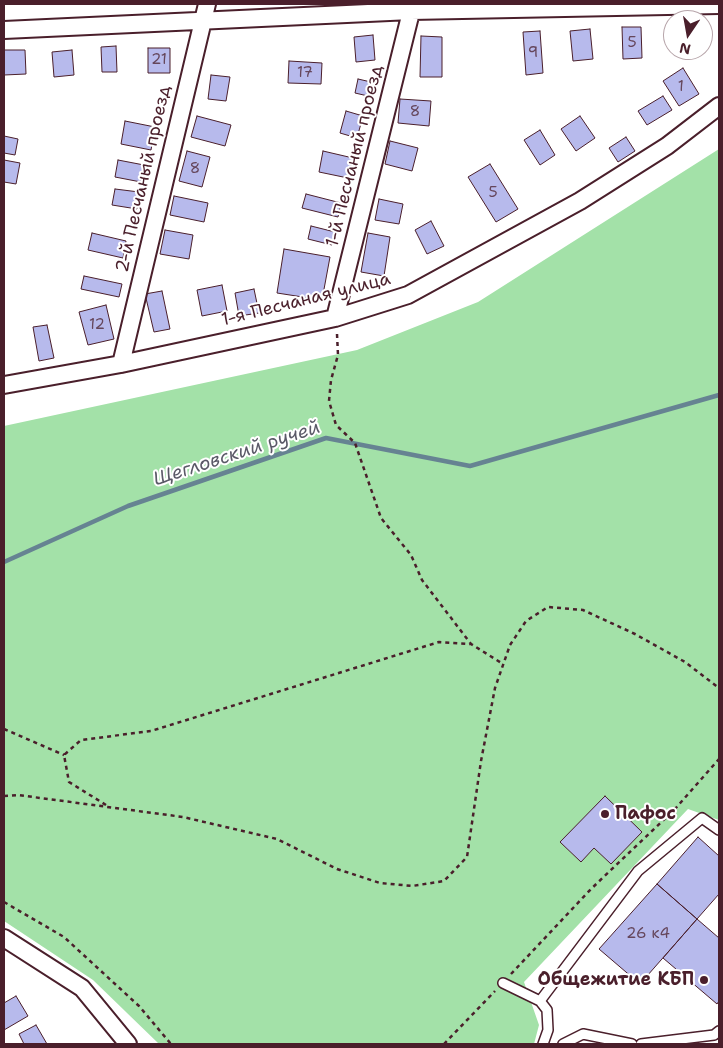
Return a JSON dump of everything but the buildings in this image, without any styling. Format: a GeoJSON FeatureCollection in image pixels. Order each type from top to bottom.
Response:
{"type":"FeatureCollection","features":[{"type":"Feature","properties":{"kind":"street","name":"2-й Песчаный проезд"},"geometry":{"type":"LineString","coordinates":[[120,364],[207,4]]}},
{"type":"Feature","properties":{"kind":"street"},"geometry":{"type":"LineString","coordinates":[[4,30],[202,21],[412,7],[719,5]]}},
{"type":"Feature","properties":{"kind":"street","name":"1-й Песчаный проезд"},"geometry":{"type":"LineString","coordinates":[[335,318],[412,7]]}},
{"type":"Feature","properties":{"kind":"street","name":"1-я Песчаная улица"},"geometry":{"type":"LineString","coordinates":[[4,385],[120,364],[335,318],[408,295],[580,201],[667,146],[719,106]]}},
{"type":"Feature","properties":{"kind":"street"},"geometry":{"type":"LineString","coordinates":[[4,938],[82,988],[128,1044]]}},
{"type":"Feature","properties":{"kind":"lane"},"geometry":{"type":"LineString","coordinates":[[540,1001],[638,871],[702,818],[719,830]]}},
{"type":"Feature","properties":{"kind":"lane"},"geometry":{"type":"LineString","coordinates":[[503,982],[540,1001],[548,1010],[548,1030],[543,1044]]}},
{"type":"Feature","properties":{"kind":"lane"},"geometry":{"type":"LineString","coordinates":[[642,1044],[714,1035],[719,1031]]}},
{"type":"Feature","properties":{"kind":"lane"},"geometry":{"type":"LineString","coordinates":[[563,1044],[583,1034],[632,1044]]}},
{"type":"Feature","properties":{"kind":"path"},"geometry":{"type":"LineString","coordinates":[[335,318],[338,355],[331,380],[329,402],[336,425],[355,443],[381,518],[410,555],[422,580],[471,644],[503,664]]}},
{"type":"Feature","properties":{"kind":"path"},"geometry":{"type":"LineString","coordinates":[[4,796],[18,795],[184,817],[277,839],[337,869],[380,883],[412,886],[444,881],[467,857],[481,761],[495,688],[510,645],[526,621],[548,607],[582,610],[635,634],[685,662],[719,688]]}},
{"type":"Feature","properties":{"kind":"path"},"geometry":{"type":"LineString","coordinates":[[64,755],[81,740],[151,731],[439,642],[471,644]]}},
{"type":"Feature","properties":{"kind":"path"},"geometry":{"type":"LineString","coordinates":[[4,728],[64,755]]}},
{"type":"Feature","properties":{"kind":"path"},"geometry":{"type":"LineString","coordinates":[[64,755],[69,782],[107,806]]}},
{"type":"Feature","properties":{"kind":"path"},"geometry":{"type":"LineString","coordinates":[[444,1044],[591,889],[675,809],[719,760]]}},
{"type":"Feature","properties":{"kind":"path"},"geometry":{"type":"LineString","coordinates":[[4,902],[64,937],[139,1006],[171,1044]]}},
{"type":"Feature","properties":{"kind":"green space"},"geometry":{"type":"Polygon","coordinates":[[[719,149],[719,820],[688,809],[524,982],[539,1025],[534,1044],[159,1044],[93,980],[4,921],[4,426],[357,350],[478,302],[719,149]]]}},
{"type":"Feature","properties":{"kind":"waterway","name":"Щегловский ручей"},"geometry":{"type":"LineString","coordinates":[[4,562],[128,506],[326,438],[470,466],[719,395]]}},
{"type":"Feature","properties":{"kind":"place","name":"Пафос"},"geometry":{"type":"Point","coordinates":[605,814]}},
{"type":"Feature","properties":{"kind":"place","name":"Общежитие КБП"},"geometry":{"type":"Point","coordinates":[704,980]}}]}
